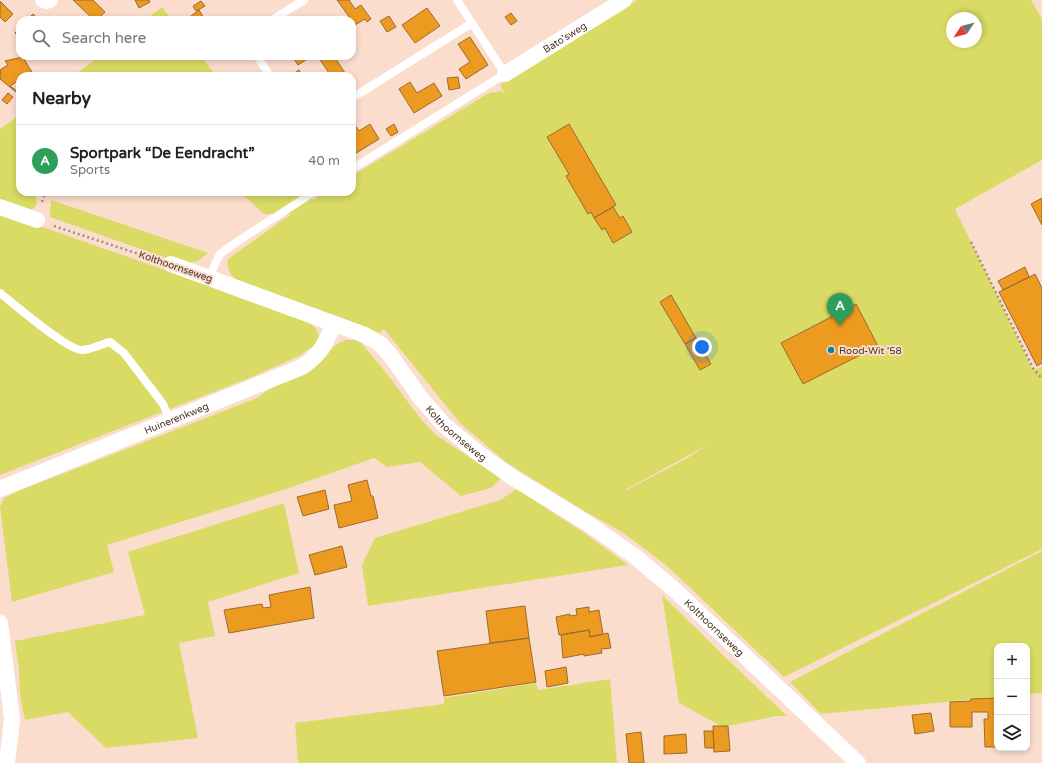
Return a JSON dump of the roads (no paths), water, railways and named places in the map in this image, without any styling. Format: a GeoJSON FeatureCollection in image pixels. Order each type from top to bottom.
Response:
{"type":"FeatureCollection","features":[{"type":"Feature","properties":{"kind":"street"},"geometry":{"type":"LineString","coordinates":[[43,0],[50,0]]}},
{"type":"Feature","properties":{"kind":"street","name":"Bato'sweg"},"geometry":{"type":"LineString","coordinates":[[505,74],[624,0]]}},
{"type":"Feature","properties":{"kind":"street"},"geometry":{"type":"LineString","coordinates":[[0,207],[37,220]]}},
{"type":"Feature","properties":{"kind":"street","name":"Kolthoornseweg"},"geometry":{"type":"LineString","coordinates":[[171,264],[365,335],[380,344],[392,356],[419,396],[444,425],[478,453],[512,477],[587,523],[633,555],[676,591],[750,659],[858,763]]}},
{"type":"Feature","properties":{"kind":"street","name":"Huinerenkweg"},"geometry":{"type":"LineString","coordinates":[[0,489],[302,367],[314,359],[324,346],[334,324]]}},
{"type":"Feature","properties":{"kind":"street"},"geometry":{"type":"LineString","coordinates":[[0,623],[12,719],[7,763]]}},
{"type":"Feature","properties":{"kind":"lane"},"geometry":{"type":"LineString","coordinates":[[278,16],[304,0]]}},
{"type":"Feature","properties":{"kind":"lane"},"geometry":{"type":"LineString","coordinates":[[356,167],[505,74],[457,0]]}},
{"type":"Feature","properties":{"kind":"lane"},"geometry":{"type":"LineString","coordinates":[[356,96],[472,23]]}},
{"type":"Feature","properties":{"kind":"lane"},"geometry":{"type":"LineString","coordinates":[[260,60],[267,72]]}},
{"type":"Feature","properties":{"kind":"lane"},"geometry":{"type":"LineString","coordinates":[[209,278],[220,254],[308,196]]}},
{"type":"Feature","properties":{"kind":"lane"},"geometry":{"type":"LineString","coordinates":[[0,293],[40,325],[74,348],[83,350],[110,342],[124,353],[163,404],[170,420]]}},
{"type":"Feature","properties":{"kind":"place","name":"Sportpark “De Eendracht”"},"geometry":{"type":"Point","coordinates":[840,326]}},
{"type":"Feature","properties":{"kind":"place","name":"Rood-Wit '58"},"geometry":{"type":"Point","coordinates":[831,350]}}]}
